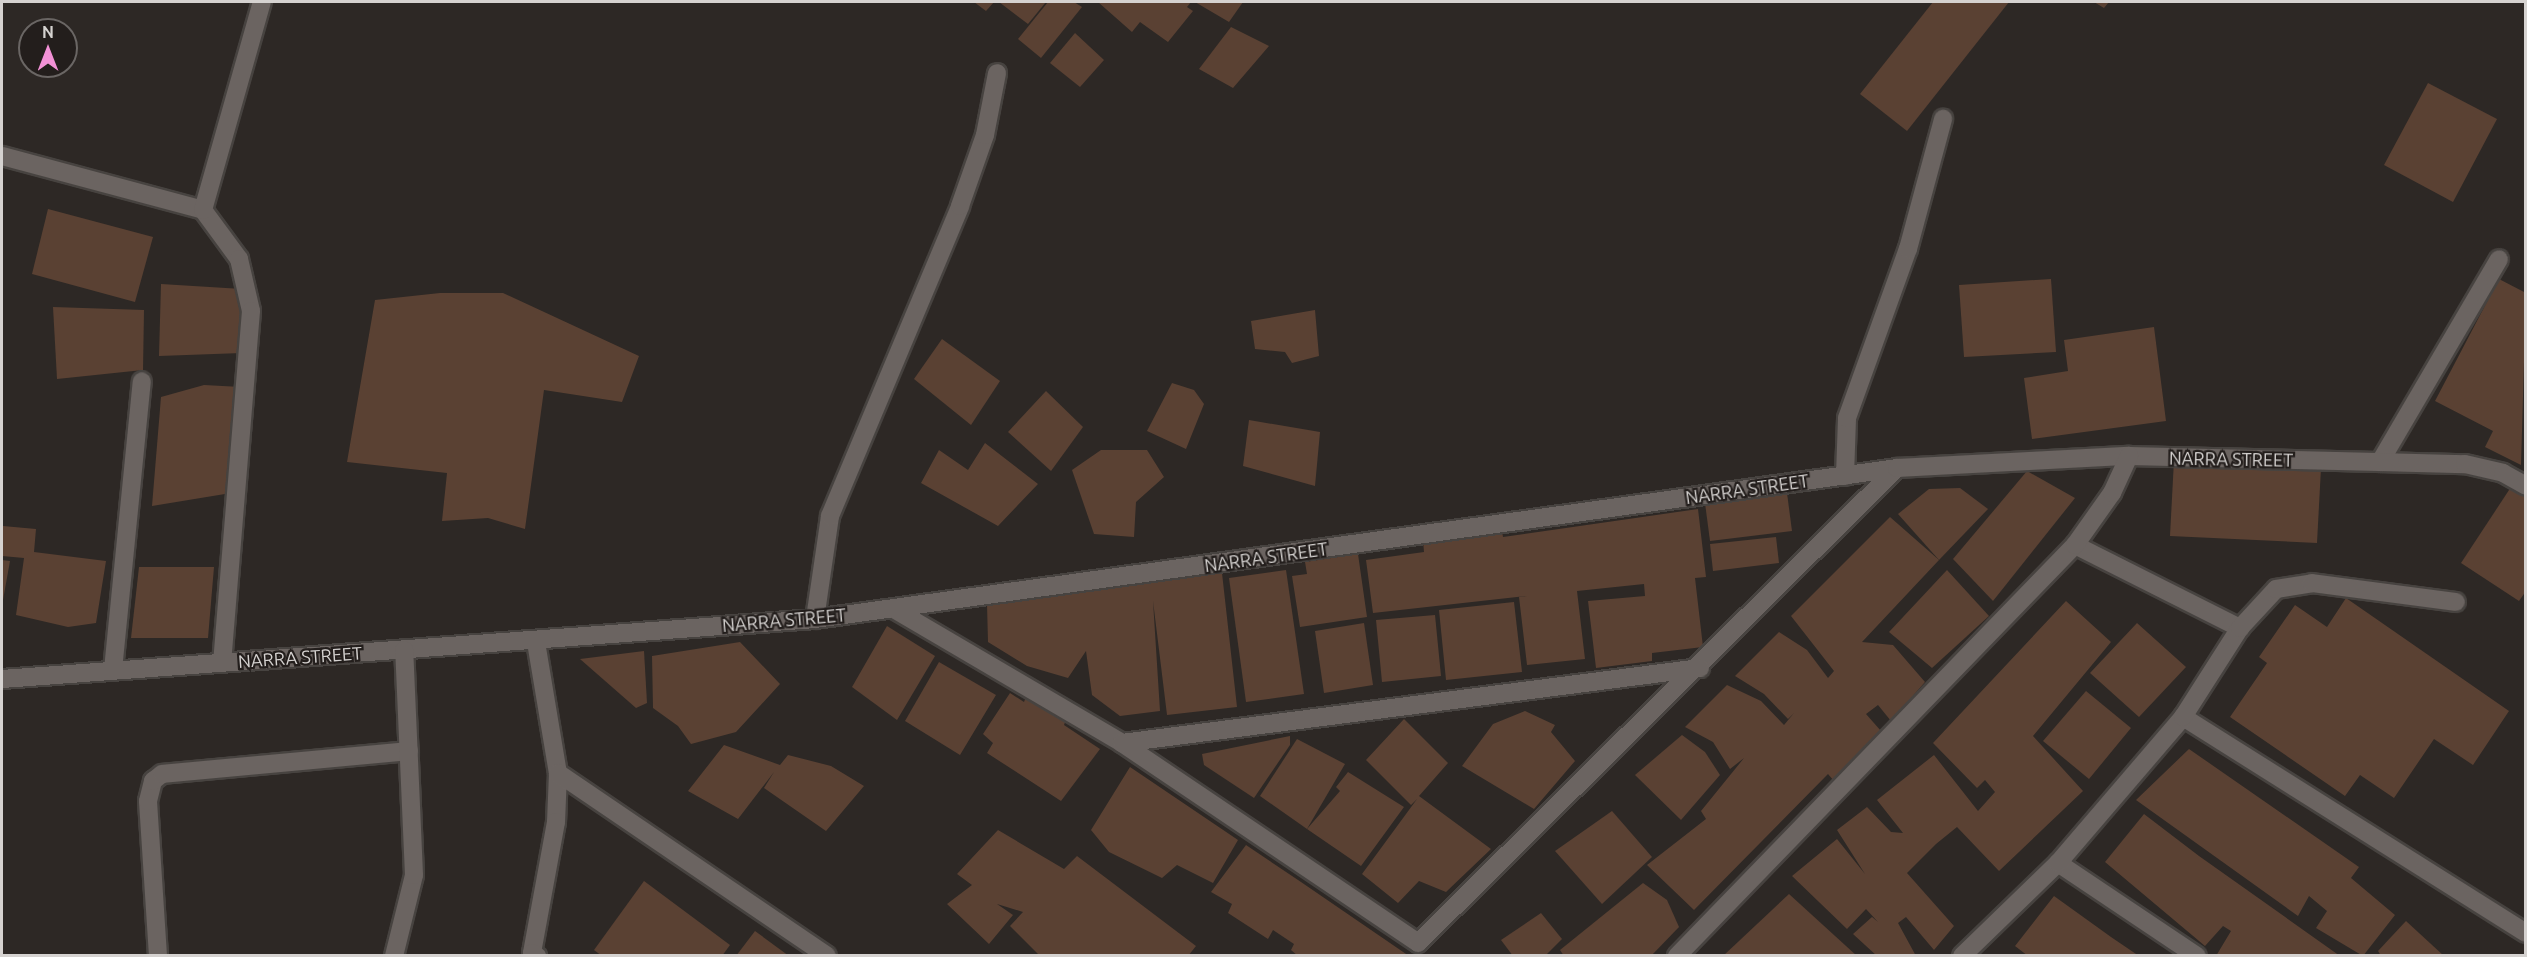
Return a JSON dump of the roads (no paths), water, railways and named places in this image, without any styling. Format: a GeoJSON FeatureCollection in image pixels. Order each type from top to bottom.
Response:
{"type":"FeatureCollection","features":[{"type":"Feature","properties":{"kind":"street"},"geometry":{"type":"LineString","coordinates":[[203,210],[262,2]]}},
{"type":"Feature","properties":{"kind":"street"},"geometry":{"type":"LineString","coordinates":[[815,619],[830,516],[960,206],[985,135],[997,73]]}},
{"type":"Feature","properties":{"kind":"street"},"geometry":{"type":"LineString","coordinates":[[1845,476],[1847,418],[1908,249],[1942,119]]}},
{"type":"Feature","properties":{"kind":"street"},"geometry":{"type":"LineString","coordinates":[[2,156],[203,210],[240,259],[251,311],[222,662]]}},
{"type":"Feature","properties":{"kind":"street"},"geometry":{"type":"LineString","coordinates":[[2380,462],[2499,259]]}},
{"type":"Feature","properties":{"kind":"street"},"geometry":{"type":"LineString","coordinates":[[113,670],[142,381]]}},
{"type":"Feature","properties":{"kind":"street"},"geometry":{"type":"LineString","coordinates":[[1677,956],[2076,545],[2112,493],[2129,456]]}},
{"type":"Feature","properties":{"kind":"street","name":"NARRA STREET"},"geometry":{"type":"LineString","coordinates":[[2,679],[536,642],[815,619],[1897,468],[2129,456],[2465,464],[2503,473],[2526,486]]}},
{"type":"Feature","properties":{"kind":"street"},"geometry":{"type":"LineString","coordinates":[[894,609],[1122,743],[1418,943],[1700,668],[1897,468]]}},
{"type":"Feature","properties":{"kind":"street"},"geometry":{"type":"LineString","coordinates":[[2076,545],[2240,628]]}},
{"type":"Feature","properties":{"kind":"street"},"geometry":{"type":"LineString","coordinates":[[1962,956],[2058,863],[2183,717],[2240,628],[2276,590],[2312,583],[2456,602]]}},
{"type":"Feature","properties":{"kind":"street"},"geometry":{"type":"LineString","coordinates":[[536,642],[558,773],[556,822],[532,953],[537,956]]}},
{"type":"Feature","properties":{"kind":"street"},"geometry":{"type":"LineString","coordinates":[[394,956],[414,875],[404,650]]}},
{"type":"Feature","properties":{"kind":"street"},"geometry":{"type":"LineString","coordinates":[[1122,743],[1700,668]]}},
{"type":"Feature","properties":{"kind":"street"},"geometry":{"type":"LineString","coordinates":[[2183,717],[2526,933]]}},
{"type":"Feature","properties":{"kind":"street"},"geometry":{"type":"LineString","coordinates":[[158,956],[148,801],[153,781],[162,774],[409,751]]}},
{"type":"Feature","properties":{"kind":"street"},"geometry":{"type":"LineString","coordinates":[[558,773],[827,956]]}},
{"type":"Feature","properties":{"kind":"street"},"geometry":{"type":"LineString","coordinates":[[2058,863],[2197,956]]}}]}
